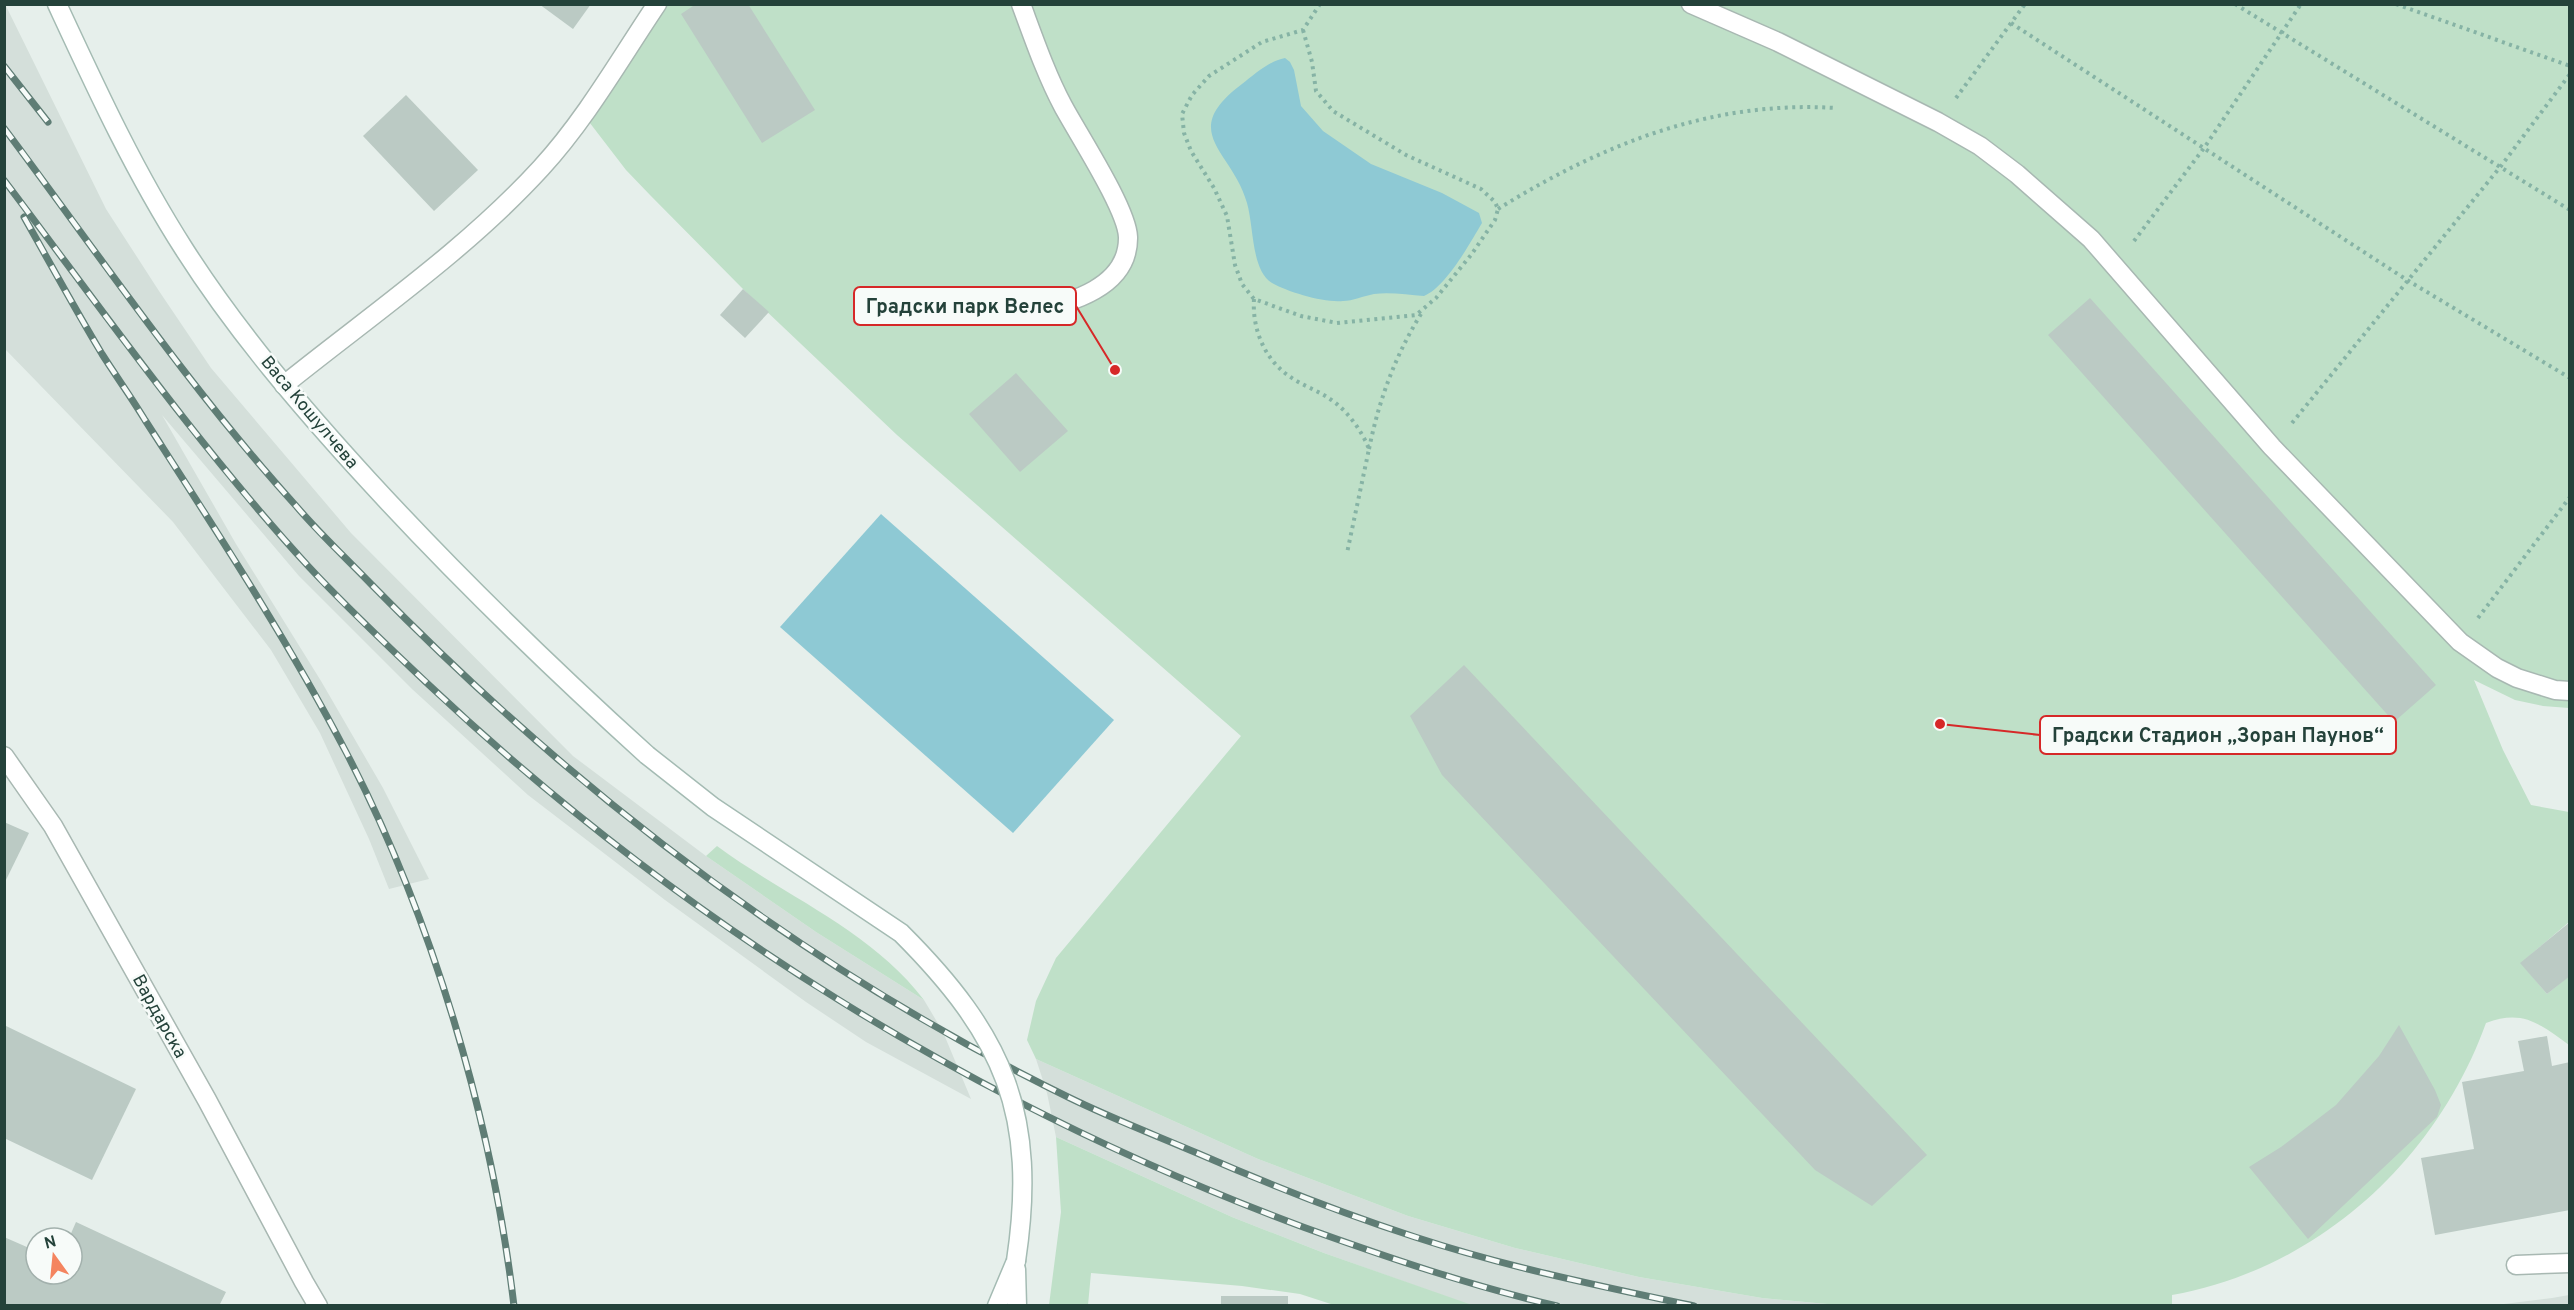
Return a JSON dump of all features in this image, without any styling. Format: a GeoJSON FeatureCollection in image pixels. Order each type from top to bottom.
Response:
{"type":"FeatureCollection","features":[{"type":"Feature","properties":{"kind":"main road","name":"Васа Кошулчева"},"geometry":{"type":"LineString","coordinates":[[57,4],[120,140],[151,197],[226,310],[284,385],[410,525],[518,635],[648,756],[713,807],[901,933],[945,980],[972,1015],[1001,1067],[1019,1129],[1024,1174],[1023,1214],[1016,1261]]}},
{"type":"Feature","properties":{"kind":"main road"},"geometry":{"type":"LineString","coordinates":[[284,385],[455,249],[518,192],[548,160],[583,114],[657,4]]}},
{"type":"Feature","properties":{"kind":"main road"},"geometry":{"type":"LineString","coordinates":[[1021,4],[1062,104],[1121,213],[1128,235],[1126,251],[1118,267],[1102,287],[1069,303],[1031,310]]}},
{"type":"Feature","properties":{"kind":"main road"},"geometry":{"type":"LineString","coordinates":[[1691,4],[1778,42],[1938,122],[1980,146],[2017,174],[2082,231],[2116,266],[2272,447],[2460,642],[2517,678],[2570,692]]}},
{"type":"Feature","properties":{"kind":"main road","name":"Вардарска"},"geometry":{"type":"LineString","coordinates":[[4,756],[53,826],[207,1100],[318,1305]]}},
{"type":"Feature","properties":{"kind":"main road"},"geometry":{"type":"LineString","coordinates":[[997,1305],[1016,1261]]}},
{"type":"Feature","properties":{"kind":"main road"},"geometry":{"type":"LineString","coordinates":[[1009,1305],[1016,1261]]}},
{"type":"Feature","properties":{"kind":"main road"},"geometry":{"type":"LineString","coordinates":[[1016,1261],[1017,1305]]}},
{"type":"Feature","properties":{"kind":"main road"},"geometry":{"type":"LineString","coordinates":[[2516,1266],[2570,1263]]}},
{"type":"Feature","properties":{"kind":"main road"},"geometry":{"type":"LineString","coordinates":[[299,1305],[304,1282]]}},
{"type":"Feature","properties":{"kind":"path"},"geometry":{"type":"LineString","coordinates":[[1320,4],[1303,30],[1263,42],[1221,67],[1192,95],[1182,114],[1184,133],[1191,152],[1214,188],[1227,216],[1235,265],[1242,284],[1254,299],[1301,316],[1337,323],[1404,318],[1423,311]]}},
{"type":"Feature","properties":{"kind":"path"},"geometry":{"type":"LineString","coordinates":[[1938,122],[2025,4]]}},
{"type":"Feature","properties":{"kind":"path"},"geometry":{"type":"LineString","coordinates":[[2235,4],[2570,210]]}},
{"type":"Feature","properties":{"kind":"path"},"geometry":{"type":"LineString","coordinates":[[2116,266],[2204,148],[2301,4]]}},
{"type":"Feature","properties":{"kind":"path"},"geometry":{"type":"LineString","coordinates":[[2397,4],[2570,66]]}},
{"type":"Feature","properties":{"kind":"path"},"geometry":{"type":"LineString","coordinates":[[2011,23],[2407,280],[2570,378]]}},
{"type":"Feature","properties":{"kind":"path"},"geometry":{"type":"LineString","coordinates":[[1303,30],[1312,62],[1316,91],[1333,111],[1406,155],[1481,189],[1495,202],[1498,209],[1495,220],[1471,255],[1423,311],[1409,333],[1389,377],[1369,449],[1347,553]]}},
{"type":"Feature","properties":{"kind":"path"},"geometry":{"type":"LineString","coordinates":[[2272,447],[2501,166],[2570,74]]}},
{"type":"Feature","properties":{"kind":"path"},"geometry":{"type":"LineString","coordinates":[[1498,209],[1531,189],[1603,152],[1635,138],[1671,127],[1769,109],[1819,107],[1845,109]]}},
{"type":"Feature","properties":{"kind":"path"},"geometry":{"type":"LineString","coordinates":[[1254,299],[1257,332],[1274,363],[1288,376],[1331,399],[1364,436],[1369,449]]}},
{"type":"Feature","properties":{"kind":"path"},"geometry":{"type":"LineString","coordinates":[[2460,642],[2570,497]]}},
{"type":"Feature","properties":{"kind":"shaded area"},"geometry":{"type":"Polygon","coordinates":[[[5,4],[106,209],[159,291],[211,368],[351,533],[573,756],[706,856],[816,932],[924,1000],[943,1032],[971,1099],[866,1042],[806,1002],[665,900],[528,795],[412,689],[299,576],[162,415],[236,544],[321,681],[383,788],[429,879],[389,889],[369,839],[320,733],[271,650],[173,522],[5,349],[5,4]]]}},
{"type":"Feature","properties":{"kind":"shaded area"},"geometry":{"type":"Polygon","coordinates":[[[1036,1059],[1258,1159],[1408,1216],[1515,1248],[1639,1277],[1762,1298],[1838,1305],[1467,1304],[1324,1253],[1232,1217],[1056,1137],[1047,1093],[1036,1059]]]}},
{"type":"Feature","properties":{"kind":"shaded area"},"geometry":{"type":"Polygon","coordinates":[[[2569,1295],[2569,1305],[2496,1305],[2552,1298],[2569,1295]]]}},
{"type":"Feature","properties":{"kind":"green space"},"geometry":{"type":"Polygon","coordinates":[[[657,5],[2569,5],[2569,708],[2543,706],[2515,700],[2474,680],[2503,750],[2531,805],[2569,812],[2569,922],[2521,963],[2547,994],[2569,976],[2569,1045],[2540,1025],[2521,1018],[2499,1019],[2486,1023],[2464,1073],[2436,1120],[2403,1163],[2365,1201],[2322,1234],[2276,1261],[2225,1282],[2172,1295],[2172,1306],[1838,1305],[1762,1298],[1639,1277],[1515,1248],[1408,1216],[1258,1159],[1036,1059],[1027,1040],[1036,1001],[1056,958],[1241,736],[897,435],[743,289],[626,170],[583,114],[657,5]]]}},
{"type":"Feature","properties":{"kind":"green space"},"geometry":{"type":"Polygon","coordinates":[[[717,846],[853,934],[903,975],[924,1000],[816,932],[706,856],[717,846]]]}},
{"type":"Feature","properties":{"kind":"green space"},"geometry":{"type":"Polygon","coordinates":[[[1056,1137],[1232,1217],[1324,1253],[1472,1305],[1334,1305],[1300,1294],[1242,1286],[1091,1273],[1088,1305],[1049,1305],[1061,1212],[1056,1137]]]}},
{"type":"Feature","properties":{"kind":"water"},"geometry":{"type":"Polygon","coordinates":[[[1285,58],[1294,70],[1301,106],[1323,131],[1371,164],[1442,193],[1479,213],[1482,223],[1457,264],[1441,284],[1424,296],[1380,293],[1351,300],[1316,299],[1272,283],[1265,277],[1254,247],[1247,203],[1240,185],[1214,142],[1211,129],[1213,116],[1223,101],[1262,68],[1285,58]]]}},
{"type":"Feature","properties":{"kind":"water"},"geometry":{"type":"Polygon","coordinates":[[[881,514],[1114,720],[1013,833],[780,627],[881,514]]]}},
{"type":"Feature","properties":{"kind":"building"},"geometry":{"type":"Polygon","coordinates":[[[539,4],[591,4],[573,29],[539,4]]]}},
{"type":"Feature","properties":{"kind":"building"},"geometry":{"type":"Polygon","coordinates":[[[696,4],[748,4],[815,110],[762,143],[681,14],[696,4]]]}},
{"type":"Feature","properties":{"kind":"building"},"geometry":{"type":"Polygon","coordinates":[[[406,95],[478,170],[434,211],[363,136],[406,95]]]}},
{"type":"Feature","properties":{"kind":"building"},"geometry":{"type":"Polygon","coordinates":[[[743,289],[769,312],[745,338],[720,315],[743,289]]]}},
{"type":"Feature","properties":{"kind":"building"},"geometry":{"type":"Polygon","coordinates":[[[2090,298],[2436,685],[2394,722],[2048,335],[2090,298]]]}},
{"type":"Feature","properties":{"kind":"building"},"geometry":{"type":"Polygon","coordinates":[[[1016,373],[1068,431],[1020,472],[969,414],[1016,373]]]}},
{"type":"Feature","properties":{"kind":"building"},"geometry":{"type":"Polygon","coordinates":[[[1464,665],[1927,1155],[1872,1206],[1815,1170],[1442,775],[1410,716],[1464,665]]]}},
{"type":"Feature","properties":{"kind":"building"},"geometry":{"type":"Polygon","coordinates":[[[4,822],[29,833],[4,884],[4,822]]]}},
{"type":"Feature","properties":{"kind":"building"},"geometry":{"type":"Polygon","coordinates":[[[2570,922],[2570,976],[2547,994],[2520,963],[2570,922]]]}},
{"type":"Feature","properties":{"kind":"building"},"geometry":{"type":"Polygon","coordinates":[[[4,1025],[136,1089],[92,1180],[4,1138],[4,1025]]]}},
{"type":"Feature","properties":{"kind":"building"},"geometry":{"type":"Polygon","coordinates":[[[2399,1025],[2435,1090],[2441,1105],[2437,1117],[2308,1239],[2249,1167],[2281,1147],[2336,1105],[2379,1056],[2399,1025]]]}},
{"type":"Feature","properties":{"kind":"building"},"geometry":{"type":"Polygon","coordinates":[[[2547,1036],[2552,1066],[2570,1062],[2570,1210],[2435,1235],[2421,1158],[2474,1149],[2462,1082],[2524,1071],[2518,1041],[2547,1036]]]}},
{"type":"Feature","properties":{"kind":"building"},"geometry":{"type":"Polygon","coordinates":[[[76,1222],[226,1292],[219,1306],[4,1306],[4,1237],[24,1246],[24,1286],[84,1286],[84,1226],[74,1226],[76,1222]]]}},
{"type":"Feature","properties":{"kind":"building"},"geometry":{"type":"Polygon","coordinates":[[[1221,1296],[1288,1296],[1288,1306],[1221,1306],[1221,1296]]]}},
{"type":"Feature","properties":{"kind":"railway"},"geometry":{"type":"LineString","coordinates":[[4,66],[48,122]]}},
{"type":"Feature","properties":{"kind":"railway"},"geometry":{"type":"LineString","coordinates":[[4,128],[183,369],[258,462],[324,536],[449,661],[529,734],[612,804],[698,871],[787,934],[879,993],[973,1048],[1070,1098],[1251,1176],[1305,1198],[1449,1248],[1553,1275],[1694,1306]]}},
{"type":"Feature","properties":{"kind":"railway"},"geometry":{"type":"LineString","coordinates":[[4,180],[190,426],[228,474],[309,567],[429,685],[526,772],[626,853],[731,929],[839,1000],[950,1065],[1064,1125],[1182,1179],[1303,1227],[1461,1280],[1557,1306]]}},
{"type":"Feature","properties":{"kind":"railway"},"geometry":{"type":"LineString","coordinates":[[24,217],[102,354],[274,625],[323,709],[377,816],[431,951],[474,1092],[491,1164],[514,1306]]}},
{"type":"Feature","properties":{"kind":"place","name":"Градски парк Велес"},"geometry":{"type":"Point","coordinates":[1115,370]}},
{"type":"Feature","properties":{"kind":"place","name":"Градски Стадион „Зоран Паунов“"},"geometry":{"type":"Point","coordinates":[1940,724]}}]}
